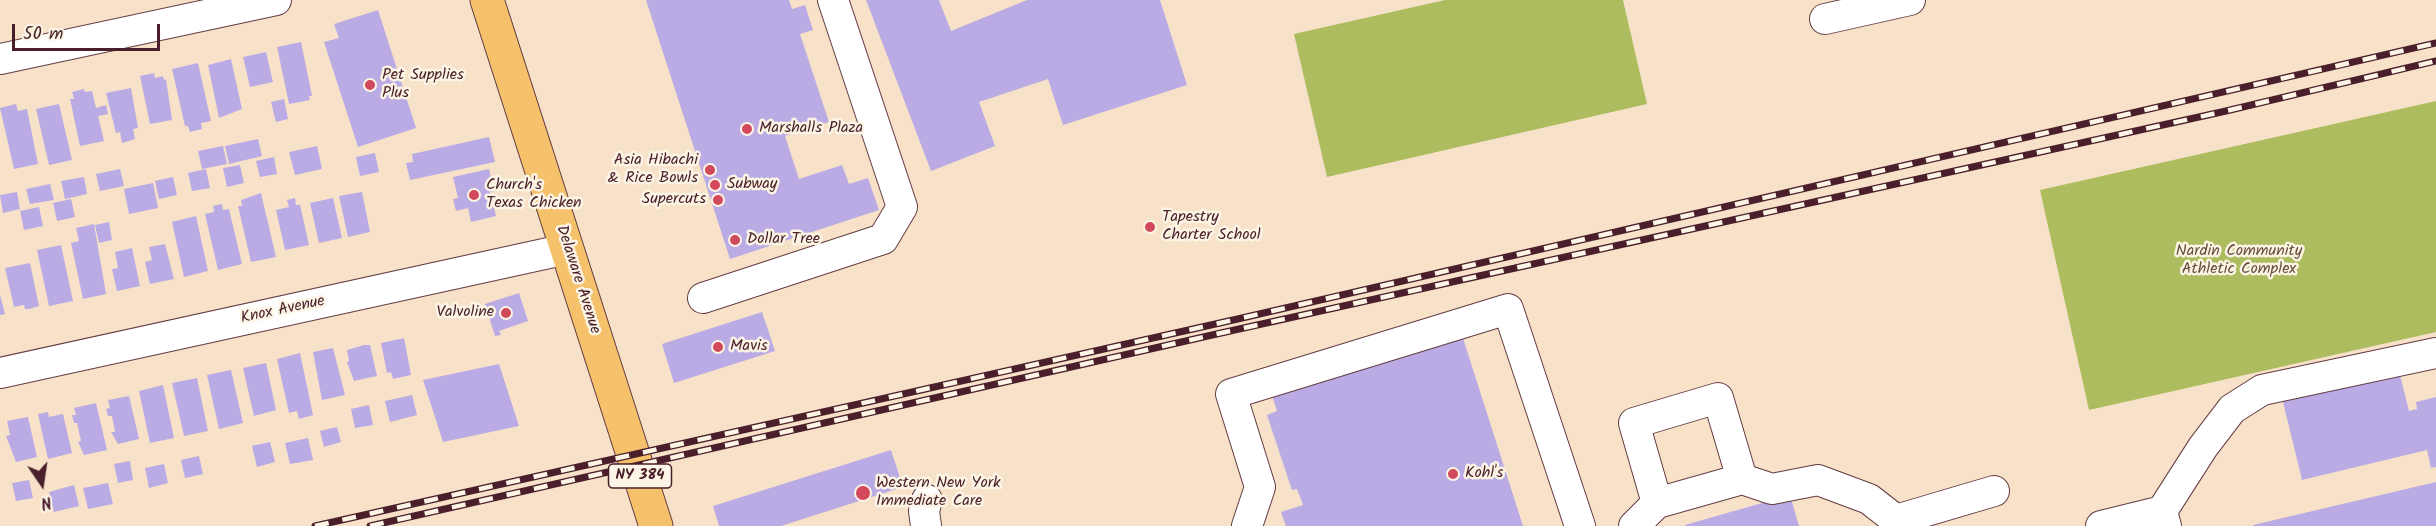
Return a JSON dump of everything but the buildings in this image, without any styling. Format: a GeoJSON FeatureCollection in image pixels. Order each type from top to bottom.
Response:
{"type":"FeatureCollection","features":[{"type":"Feature","properties":{"kind":"main road","name":"Delaware Avenue"},"geometry":{"type":"LineString","coordinates":[[487,0],[656,526]]}},
{"type":"Feature","properties":{"kind":"street"},"geometry":{"type":"LineString","coordinates":[[0,59],[276,0]]}},
{"type":"Feature","properties":{"kind":"street"},"geometry":{"type":"LineString","coordinates":[[703,298],[883,239],[903,207],[833,0]]}},
{"type":"Feature","properties":{"kind":"street"},"geometry":{"type":"LineString","coordinates":[[1825,19],[1911,0]]}},
{"type":"Feature","properties":{"kind":"street","name":"Knox Avenue"},"geometry":{"type":"LineString","coordinates":[[0,373],[567,249]]}},
{"type":"Feature","properties":{"kind":"street"},"geometry":{"type":"LineString","coordinates":[[1247,526],[1260,487],[1231,394],[1508,309],[1580,526]]}},
{"type":"Feature","properties":{"kind":"street"},"geometry":{"type":"LineString","coordinates":[[2101,526],[2164,519],[2203,447],[2232,409],[2262,390],[2436,353]]}},
{"type":"Feature","properties":{"kind":"street"},"geometry":{"type":"LineString","coordinates":[[1657,503],[1634,423],[1718,398],[1742,479]]}},
{"type":"Feature","properties":{"kind":"street"},"geometry":{"type":"LineString","coordinates":[[1634,526],[1657,503],[1742,479],[1772,489],[1818,480],[1869,499],[1897,523],[1994,491]]}},
{"type":"Feature","properties":{"kind":"green space"},"geometry":{"type":"Polygon","coordinates":[[[1445,0],[1623,0],[1647,104],[1327,177],[1294,34],[1445,0]]]}},
{"type":"Feature","properties":{"kind":"green space","name":"Nardin Community Athletic Complex"},"geometry":{"type":"Polygon","coordinates":[[[2436,101],[2436,332],[2089,410],[2040,190],[2436,101]]]}},
{"type":"Feature","properties":{"kind":"railway"},"geometry":{"type":"LineString","coordinates":[[315,526],[1242,318],[2436,43]]}},
{"type":"Feature","properties":{"kind":"railway"},"geometry":{"type":"LineString","coordinates":[[370,526],[1221,333],[2226,111],[2436,61]]}},
{"type":"Feature","properties":{"kind":"place","name":"Pet Supplies Plus"},"geometry":{"type":"Point","coordinates":[370,85]}},
{"type":"Feature","properties":{"kind":"place","name":"Marshalls Plaza"},"geometry":{"type":"Point","coordinates":[747,129]}},
{"type":"Feature","properties":{"kind":"place","name":"Asia Hibachi & Rice Bowls"},"geometry":{"type":"Point","coordinates":[710,170]}},
{"type":"Feature","properties":{"kind":"place","name":"Subway"},"geometry":{"type":"Point","coordinates":[715,185]}},
{"type":"Feature","properties":{"kind":"place","name":"Church's Texas Chicken"},"geometry":{"type":"Point","coordinates":[474,195]}},
{"type":"Feature","properties":{"kind":"place","name":"Supercuts"},"geometry":{"type":"Point","coordinates":[718,200]}},
{"type":"Feature","properties":{"kind":"place","name":"Tapestry Charter School"},"geometry":{"type":"Point","coordinates":[1150,227]}},
{"type":"Feature","properties":{"kind":"place","name":"Dollar Tree"},"geometry":{"type":"Point","coordinates":[735,240]}},
{"type":"Feature","properties":{"kind":"place","name":"Valvoline"},"geometry":{"type":"Point","coordinates":[506,313]}},
{"type":"Feature","properties":{"kind":"place","name":"Mavis"},"geometry":{"type":"Point","coordinates":[718,347]}},
{"type":"Feature","properties":{"kind":"place","name":"Kohl's"},"geometry":{"type":"Point","coordinates":[1453,474]}},
{"type":"Feature","properties":{"kind":"place","name":"Western New York Immediate Care"},"geometry":{"type":"Point","coordinates":[863,493]}}]}
